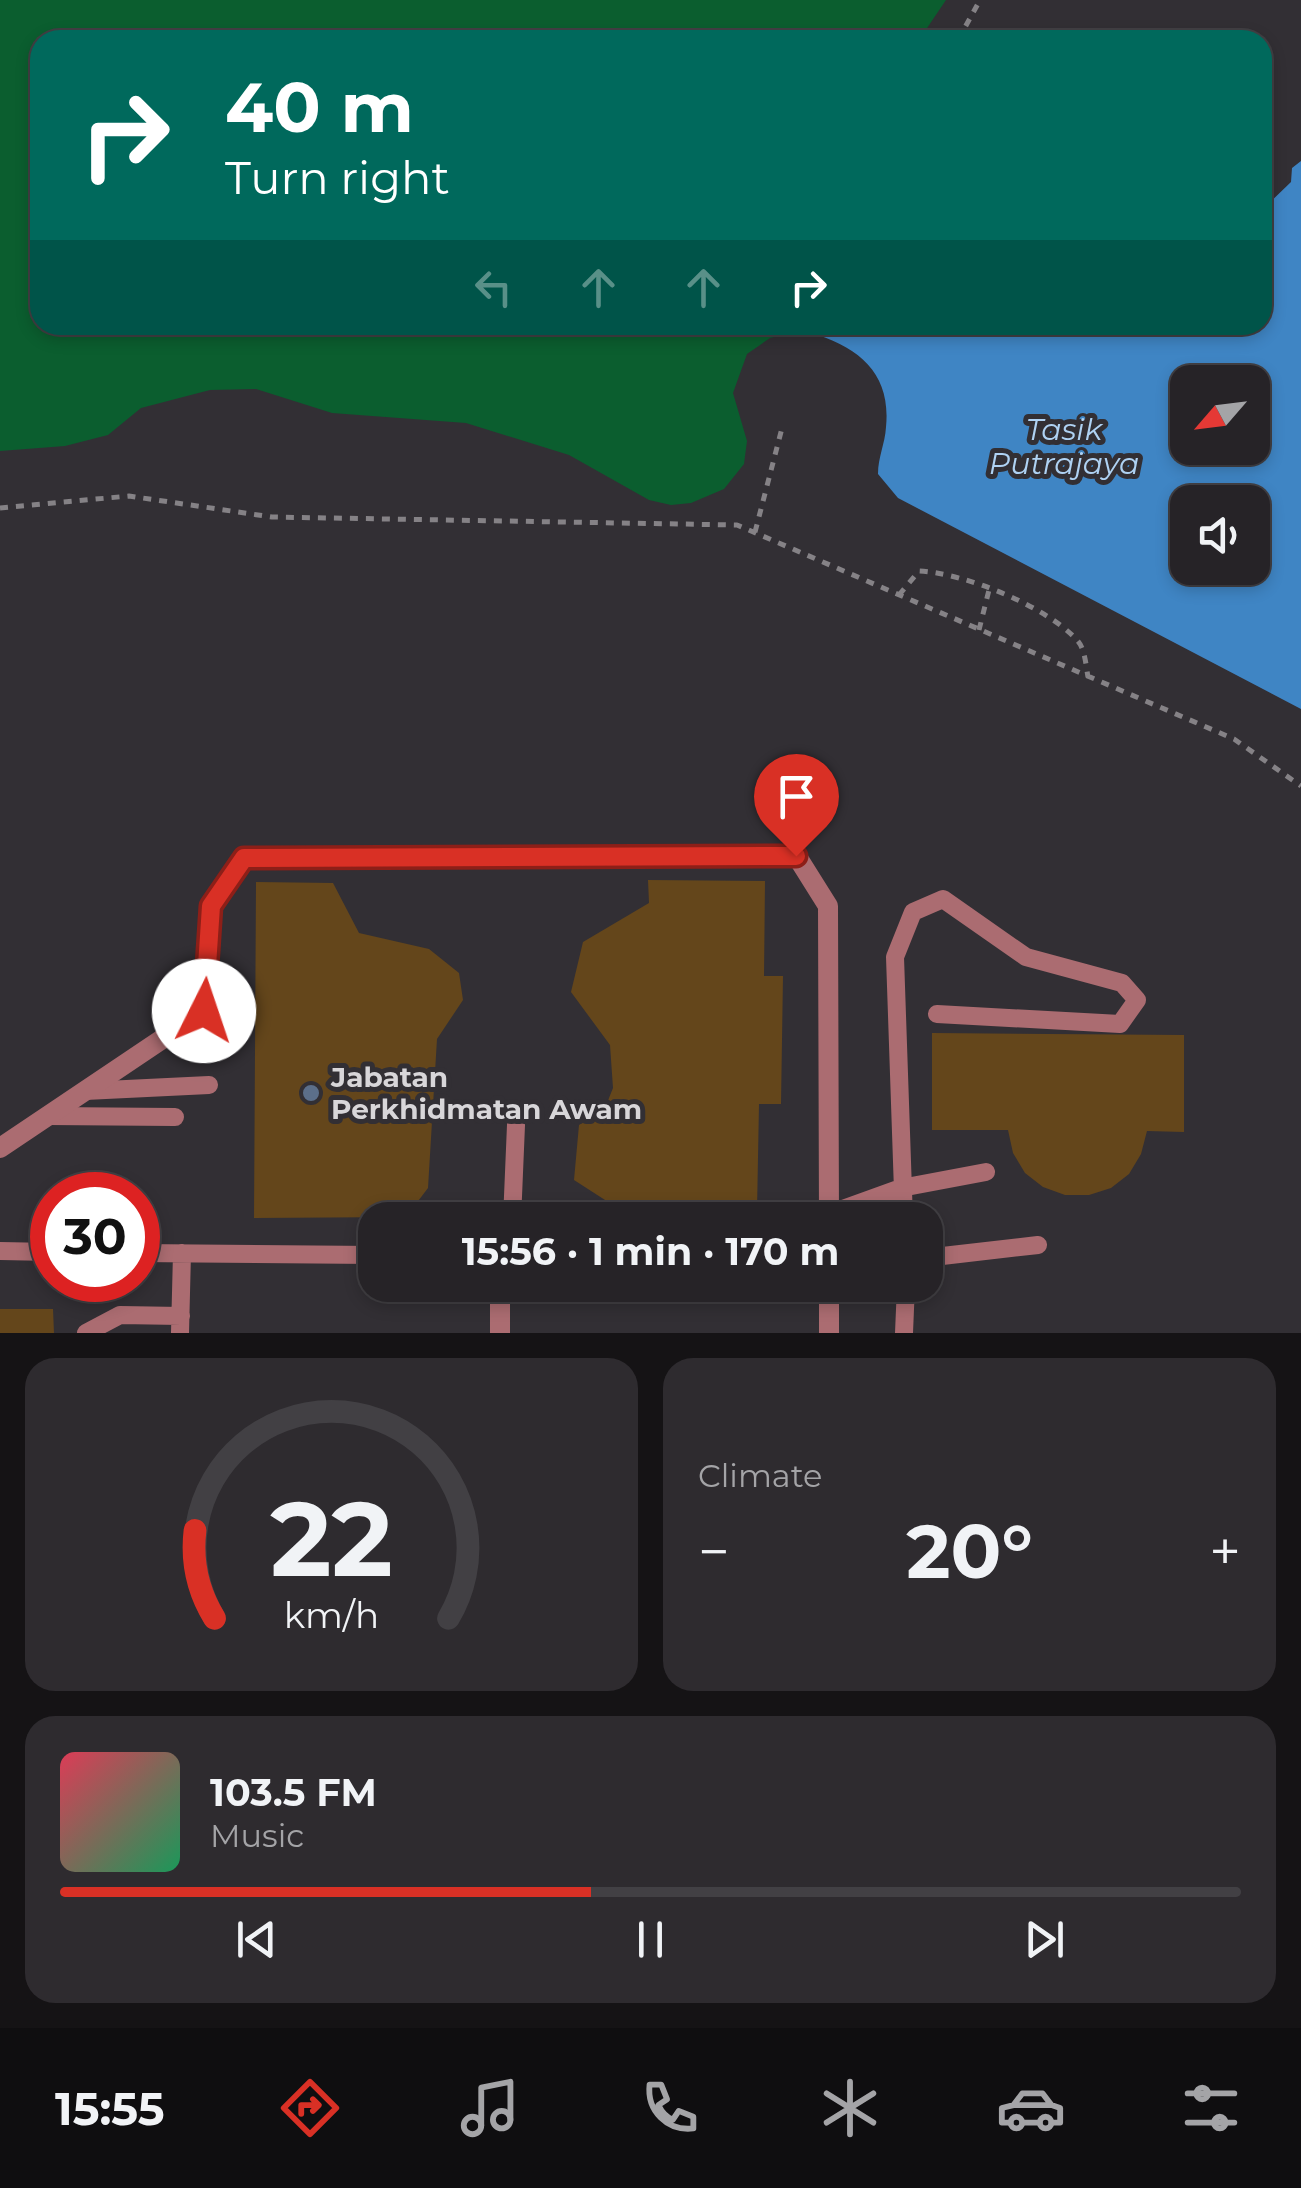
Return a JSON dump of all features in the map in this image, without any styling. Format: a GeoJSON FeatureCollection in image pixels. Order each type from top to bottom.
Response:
{"type":"FeatureCollection","features":[{"type":"Feature","properties":{"kind":"street"},"geometry":{"type":"LineString","coordinates":[[0,1148],[204,1011],[211,906],[244,858],[796,856],[828,906],[829,1202]]}},
{"type":"Feature","properties":{"kind":"street"},"geometry":{"type":"LineString","coordinates":[[500,1302],[500,1333]]}},
{"type":"Feature","properties":{"kind":"street"},"geometry":{"type":"LineString","coordinates":[[828,1302],[828,1333]]}},
{"type":"Feature","properties":{"kind":"lane"},"geometry":{"type":"LineString","coordinates":[[902,1202],[895,956],[913,912],[943,899],[1026,957],[1122,983],[1137,1000],[1120,1024],[937,1014]]}},
{"type":"Feature","properties":{"kind":"lane"},"geometry":{"type":"LineString","coordinates":[[85,1091],[209,1085]]}},
{"type":"Feature","properties":{"kind":"lane"},"geometry":{"type":"LineString","coordinates":[[48,1116],[175,1117]]}},
{"type":"Feature","properties":{"kind":"lane"},"geometry":{"type":"LineString","coordinates":[[513,1202],[516,1125]]}},
{"type":"Feature","properties":{"kind":"lane"},"geometry":{"type":"LineString","coordinates":[[866,1202],[901,1188],[986,1172]]}},
{"type":"Feature","properties":{"kind":"lane"},"geometry":{"type":"LineString","coordinates":[[943,1256],[1038,1245]]}},
{"type":"Feature","properties":{"kind":"lane"},"geometry":{"type":"LineString","coordinates":[[0,1252],[30,1252]]}},
{"type":"Feature","properties":{"kind":"lane"},"geometry":{"type":"LineString","coordinates":[[160,1252],[358,1255]]}},
{"type":"Feature","properties":{"kind":"lane"},"geometry":{"type":"LineString","coordinates":[[86,1333],[120,1315],[181,1325],[182,1253]]}},
{"type":"Feature","properties":{"kind":"lane"},"geometry":{"type":"LineString","coordinates":[[904,1333],[905,1302]]}},
{"type":"Feature","properties":{"kind":"path"},"geometry":{"type":"LineString","coordinates":[[964,30],[980,0]]}},
{"type":"Feature","properties":{"kind":"path"},"geometry":{"type":"LineString","coordinates":[[754,533],[782,428]]}},
{"type":"Feature","properties":{"kind":"path"},"geometry":{"type":"LineString","coordinates":[[0,508],[129,496],[272,517],[737,525],[1234,739],[1301,786]]}},
{"type":"Feature","properties":{"kind":"path"},"geometry":{"type":"LineString","coordinates":[[899,596],[919,571],[944,572],[1044,612],[1081,642],[1088,677]]}},
{"type":"Feature","properties":{"kind":"path"},"geometry":{"type":"LineString","coordinates":[[979,630],[989,590]]}},
{"type":"Feature","properties":{"kind":"green space"},"geometry":{"type":"Polygon","coordinates":[[[0,0],[946,0],[926,30],[30,30],[30,335],[783,335],[770,338],[747,354],[733,393],[747,441],[744,464],[724,489],[691,503],[671,505],[649,500],[569,455],[466,423],[332,413],[256,389],[210,390],[141,408],[108,435],[65,446],[0,451],[0,0]]]}},
{"type":"Feature","properties":{"kind":"water","name":"Tasik Putrajaya"},"geometry":{"type":"Polygon","coordinates":[[[1301,161],[1301,709],[898,498],[878,474],[886,409],[879,380],[861,358],[818,335],[1272,335],[1272,200],[1291,182],[1292,168],[1301,161]]]}},
{"type":"Feature","properties":{"kind":"building"},"geometry":{"type":"Polygon","coordinates":[[[648,880],[765,881],[764,976],[783,976],[781,1104],[759,1104],[757,1202],[608,1202],[574,1180],[579,1125],[605,1108],[613,1088],[610,1045],[571,992],[583,942],[649,903],[648,880]]]}},
{"type":"Feature","properties":{"kind":"building"},"geometry":{"type":"Polygon","coordinates":[[[256,882],[333,883],[359,933],[429,949],[459,973],[463,1000],[437,1039],[428,1188],[417,1202],[358,1202],[358,1217],[254,1218],[256,882]]]}},
{"type":"Feature","properties":{"kind":"building"},"geometry":{"type":"Polygon","coordinates":[[[932,1033],[1184,1035],[1184,1132],[1147,1131],[1141,1154],[1129,1174],[1111,1188],[1089,1195],[1065,1195],[1043,1187],[1025,1173],[1013,1153],[1008,1130],[932,1130],[932,1033]]]}},
{"type":"Feature","properties":{"kind":"building"},"geometry":{"type":"Polygon","coordinates":[[[0,1309],[53,1309],[54,1333],[0,1333],[0,1309]]]}},
{"type":"Feature","properties":{"kind":"place","name":"Jabatan Perkhidmatan Awam"},"geometry":{"type":"Point","coordinates":[311,1093]}},
{"type":"Feature","properties":{"kind":"route"},"geometry":{"type":"LineString","coordinates":[[204,1011],[211,906],[244,858],[796,856]]}}]}
